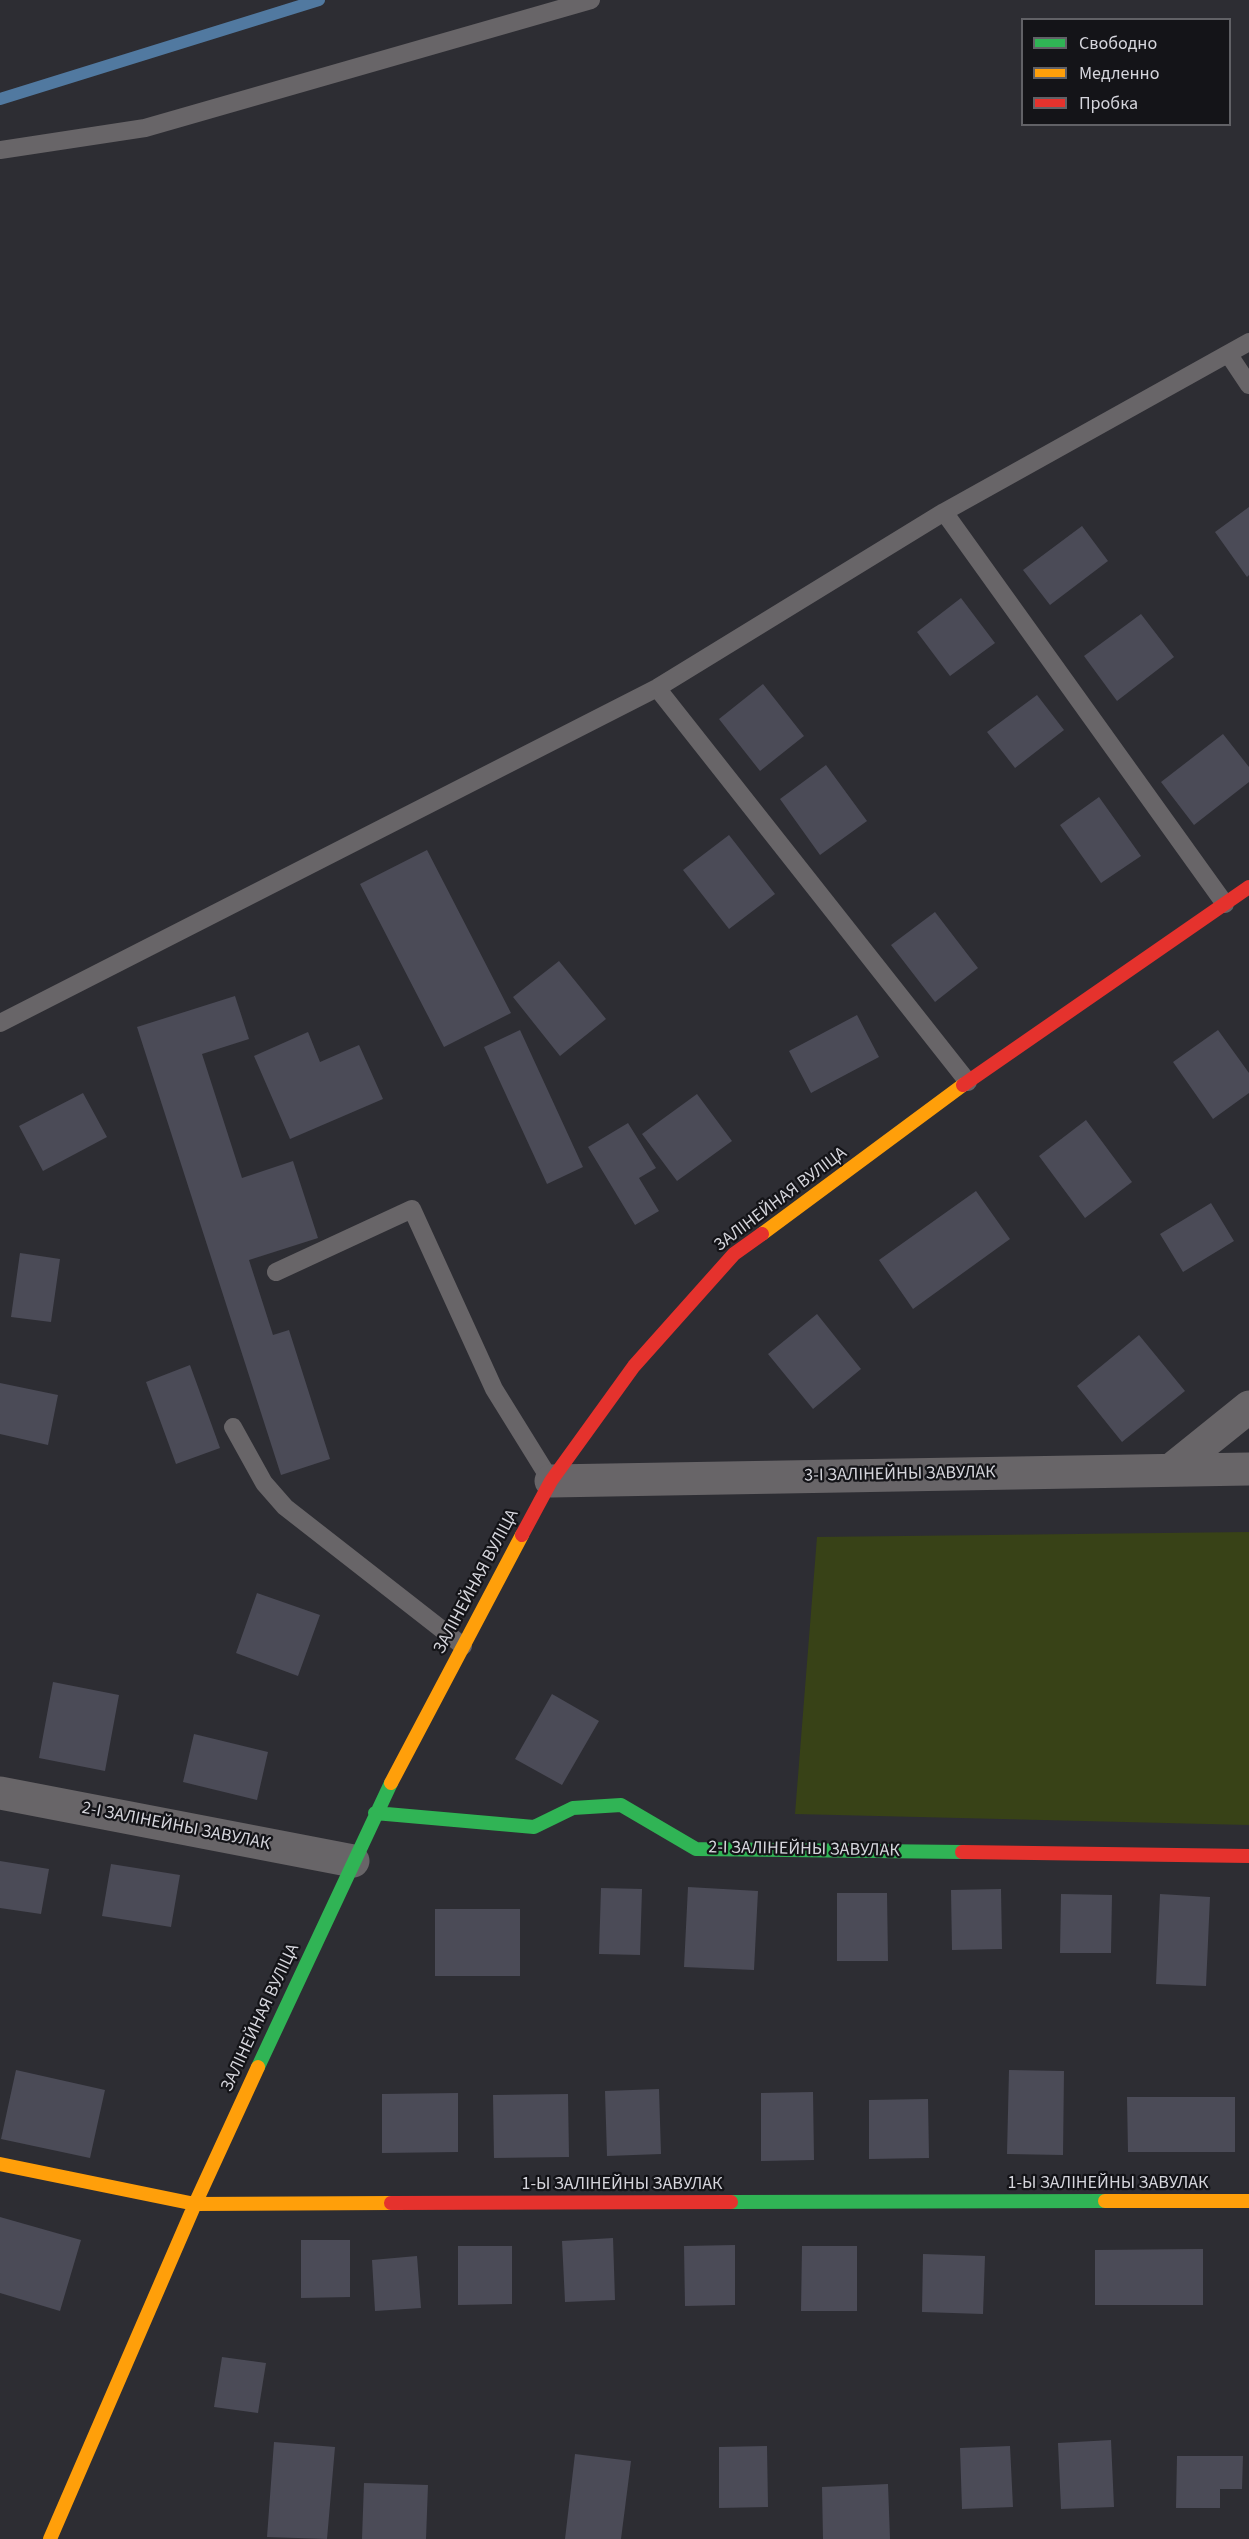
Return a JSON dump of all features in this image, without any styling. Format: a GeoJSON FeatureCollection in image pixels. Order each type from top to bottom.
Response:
{"type":"FeatureCollection","features":[{"type":"Feature","properties":{"kind":"street","name":"ЗАЛІНЕЙНАЯ ВУЛІЦА"},"geometry":{"type":"LineString","coordinates":[[50,2539],[195,2204],[375,1813],[551,1481],[634,1366],[734,1254],[968,1082],[1249,887]]}},
{"type":"Feature","properties":{"kind":"street"},"geometry":{"type":"LineString","coordinates":[[1172,1469],[1249,1407]]}},
{"type":"Feature","properties":{"kind":"street","name":"3-І ЗАЛІНЕЙНЫ ЗАВУЛАК"},"geometry":{"type":"LineString","coordinates":[[551,1481],[1249,1469]]}},
{"type":"Feature","properties":{"kind":"street","name":"2-І ЗАЛІНЕЙНЫ ЗАВУЛАК"},"geometry":{"type":"LineString","coordinates":[[0,1793],[353,1861]]}},
{"type":"Feature","properties":{"kind":"street","name":"2-І ЗАЛІНЕЙНЫ ЗАВУЛАК"},"geometry":{"type":"LineString","coordinates":[[375,1813],[534,1827],[573,1808],[621,1805],[696,1849],[1249,1856]]}},
{"type":"Feature","properties":{"kind":"street","name":"1-Ы ЗАЛІНЕЙНЫ ЗАВУЛАК"},"geometry":{"type":"LineString","coordinates":[[0,2164],[195,2204],[1249,2201]]}},
{"type":"Feature","properties":{"kind":"lane"},"geometry":{"type":"LineString","coordinates":[[0,150],[145,128],[591,0]]}},
{"type":"Feature","properties":{"kind":"lane"},"geometry":{"type":"LineString","coordinates":[[0,1023],[657,688],[944,512],[1249,342]]}},
{"type":"Feature","properties":{"kind":"lane"},"geometry":{"type":"LineString","coordinates":[[1229,355],[1249,385]]}},
{"type":"Feature","properties":{"kind":"lane"},"geometry":{"type":"LineString","coordinates":[[944,512],[1225,904]]}},
{"type":"Feature","properties":{"kind":"lane"},"geometry":{"type":"LineString","coordinates":[[657,688],[968,1082]]}},
{"type":"Feature","properties":{"kind":"lane"},"geometry":{"type":"LineString","coordinates":[[276,1272],[412,1209],[494,1389],[551,1481]]}},
{"type":"Feature","properties":{"kind":"lane"},"geometry":{"type":"LineString","coordinates":[[233,1427],[264,1483],[285,1507],[463,1646]]}},
{"type":"Feature","properties":{"kind":"green space"},"geometry":{"type":"Polygon","coordinates":[[[1249,1532],[1249,1825],[795,1814],[817,1537],[1249,1532]]]}},
{"type":"Feature","properties":{"kind":"building"},"geometry":{"type":"Polygon","coordinates":[[[1249,507],[1249,575],[1247,577],[1215,532],[1249,507]]]}},
{"type":"Feature","properties":{"kind":"building"},"geometry":{"type":"Polygon","coordinates":[[[1082,526],[1108,561],[1050,605],[1023,570],[1082,526]]]}},
{"type":"Feature","properties":{"kind":"building"},"geometry":{"type":"Polygon","coordinates":[[[961,598],[995,643],[950,676],[917,632],[961,598]]]}},
{"type":"Feature","properties":{"kind":"building"},"geometry":{"type":"Polygon","coordinates":[[[1141,614],[1174,657],[1117,701],[1084,656],[1141,614]]]}},
{"type":"Feature","properties":{"kind":"building"},"geometry":{"type":"Polygon","coordinates":[[[763,684],[804,736],[760,771],[719,719],[763,684]]]}},
{"type":"Feature","properties":{"kind":"building"},"geometry":{"type":"Polygon","coordinates":[[[1037,695],[1064,730],[1015,768],[987,732],[1037,695]]]}},
{"type":"Feature","properties":{"kind":"building"},"geometry":{"type":"Polygon","coordinates":[[[1223,734],[1249,767],[1249,782],[1194,825],[1161,782],[1223,734]]]}},
{"type":"Feature","properties":{"kind":"building"},"geometry":{"type":"Polygon","coordinates":[[[826,765],[867,821],[820,855],[780,799],[826,765]]]}},
{"type":"Feature","properties":{"kind":"building"},"geometry":{"type":"Polygon","coordinates":[[[1099,797],[1141,856],[1101,883],[1060,825],[1099,797]]]}},
{"type":"Feature","properties":{"kind":"building"},"geometry":{"type":"Polygon","coordinates":[[[729,835],[775,894],[729,929],[683,870],[729,835]]]}},
{"type":"Feature","properties":{"kind":"building"},"geometry":{"type":"Polygon","coordinates":[[[427,850],[511,1013],[444,1047],[360,884],[427,850]]]}},
{"type":"Feature","properties":{"kind":"building"},"geometry":{"type":"Polygon","coordinates":[[[935,912],[978,968],[935,1002],[891,945],[935,912]]]}},
{"type":"Feature","properties":{"kind":"building"},"geometry":{"type":"Polygon","coordinates":[[[559,961],[606,1019],[560,1056],[513,997],[559,961]]]}},
{"type":"Feature","properties":{"kind":"building"},"geometry":{"type":"Polygon","coordinates":[[[235,996],[249,1039],[202,1054],[242,1178],[293,1161],[318,1238],[249,1260],[273,1335],[289,1330],[330,1459],[281,1475],[137,1027],[235,996]]]}},
{"type":"Feature","properties":{"kind":"building"},"geometry":{"type":"Polygon","coordinates":[[[857,1015],[879,1057],[811,1093],[789,1051],[857,1015]]]}},
{"type":"Feature","properties":{"kind":"building"},"geometry":{"type":"Polygon","coordinates":[[[520,1030],[583,1167],[547,1184],[484,1047],[520,1030]]]}},
{"type":"Feature","properties":{"kind":"building"},"geometry":{"type":"Polygon","coordinates":[[[1218,1030],[1249,1073],[1249,1093],[1213,1119],[1173,1062],[1218,1030]]]}},
{"type":"Feature","properties":{"kind":"building"},"geometry":{"type":"Polygon","coordinates":[[[308,1032],[320,1062],[359,1045],[383,1099],[290,1139],[254,1056],[308,1032]]]}},
{"type":"Feature","properties":{"kind":"building"},"geometry":{"type":"Polygon","coordinates":[[[83,1093],[107,1137],[43,1171],[19,1126],[83,1093]]]}},
{"type":"Feature","properties":{"kind":"building"},"geometry":{"type":"Polygon","coordinates":[[[697,1094],[732,1141],[677,1181],[642,1134],[697,1094]]]}},
{"type":"Feature","properties":{"kind":"building"},"geometry":{"type":"Polygon","coordinates":[[[1086,1120],[1132,1182],[1085,1218],[1039,1156],[1086,1120]]]}},
{"type":"Feature","properties":{"kind":"building"},"geometry":{"type":"Polygon","coordinates":[[[628,1123],[656,1168],[639,1178],[659,1211],[635,1225],[588,1147],[628,1123]]]}},
{"type":"Feature","properties":{"kind":"building"},"geometry":{"type":"Polygon","coordinates":[[[976,1191],[1010,1239],[913,1309],[879,1260],[976,1191]]]}},
{"type":"Feature","properties":{"kind":"building"},"geometry":{"type":"Polygon","coordinates":[[[1211,1203],[1234,1241],[1183,1272],[1160,1234],[1211,1203]]]}},
{"type":"Feature","properties":{"kind":"building"},"geometry":{"type":"Polygon","coordinates":[[[20,1253],[60,1259],[51,1322],[11,1317],[20,1253]]]}},
{"type":"Feature","properties":{"kind":"building"},"geometry":{"type":"Polygon","coordinates":[[[817,1314],[861,1369],[813,1409],[768,1354],[817,1314]]]}},
{"type":"Feature","properties":{"kind":"building"},"geometry":{"type":"Polygon","coordinates":[[[1139,1335],[1185,1391],[1122,1442],[1077,1386],[1139,1335]]]}},
{"type":"Feature","properties":{"kind":"building"},"geometry":{"type":"Polygon","coordinates":[[[190,1365],[220,1448],[176,1464],[146,1382],[190,1365]]]}},
{"type":"Feature","properties":{"kind":"building"},"geometry":{"type":"Polygon","coordinates":[[[0,1383],[58,1395],[48,1445],[0,1434],[0,1383]]]}},
{"type":"Feature","properties":{"kind":"building"},"geometry":{"type":"Polygon","coordinates":[[[257,1593],[320,1615],[298,1676],[236,1653],[257,1593]]]}},
{"type":"Feature","properties":{"kind":"building"},"geometry":{"type":"Polygon","coordinates":[[[53,1682],[119,1695],[105,1771],[39,1758],[53,1682]]]}},
{"type":"Feature","properties":{"kind":"building"},"geometry":{"type":"Polygon","coordinates":[[[552,1694],[599,1721],[562,1785],[515,1759],[552,1694]]]}},
{"type":"Feature","properties":{"kind":"building"},"geometry":{"type":"Polygon","coordinates":[[[194,1734],[268,1752],[257,1800],[183,1782],[194,1734]]]}},
{"type":"Feature","properties":{"kind":"building"},"geometry":{"type":"Polygon","coordinates":[[[0,1861],[49,1869],[41,1914],[0,1908],[0,1861]]]}},
{"type":"Feature","properties":{"kind":"building"},"geometry":{"type":"Polygon","coordinates":[[[111,1864],[180,1875],[171,1927],[102,1916],[111,1864]]]}},
{"type":"Feature","properties":{"kind":"building"},"geometry":{"type":"Polygon","coordinates":[[[688,1887],[758,1891],[754,1970],[684,1967],[688,1887]]]}},
{"type":"Feature","properties":{"kind":"building"},"geometry":{"type":"Polygon","coordinates":[[[601,1888],[642,1889],[640,1955],[599,1954],[601,1888]]]}},
{"type":"Feature","properties":{"kind":"building"},"geometry":{"type":"Polygon","coordinates":[[[1001,1889],[1002,1949],[952,1950],[951,1890],[1001,1889]]]}},
{"type":"Feature","properties":{"kind":"building"},"geometry":{"type":"Polygon","coordinates":[[[837,1893],[887,1893],[888,1961],[837,1961],[837,1893]]]}},
{"type":"Feature","properties":{"kind":"building"},"geometry":{"type":"Polygon","coordinates":[[[1061,1894],[1112,1895],[1111,1953],[1060,1953],[1061,1894]]]}},
{"type":"Feature","properties":{"kind":"building"},"geometry":{"type":"Polygon","coordinates":[[[1160,1894],[1210,1897],[1206,1986],[1156,1984],[1160,1894]]]}},
{"type":"Feature","properties":{"kind":"building"},"geometry":{"type":"Polygon","coordinates":[[[435,1909],[520,1909],[520,1976],[435,1976],[435,1909]]]}},
{"type":"Feature","properties":{"kind":"building"},"geometry":{"type":"Polygon","coordinates":[[[16,2070],[105,2090],[90,2158],[1,2139],[16,2070]]]}},
{"type":"Feature","properties":{"kind":"building"},"geometry":{"type":"Polygon","coordinates":[[[1009,2070],[1064,2071],[1063,2155],[1007,2154],[1009,2070]]]}},
{"type":"Feature","properties":{"kind":"building"},"geometry":{"type":"Polygon","coordinates":[[[659,2089],[661,2154],[607,2156],[605,2091],[659,2089]]]}},
{"type":"Feature","properties":{"kind":"building"},"geometry":{"type":"Polygon","coordinates":[[[813,2092],[814,2160],[761,2161],[761,2093],[813,2092]]]}},
{"type":"Feature","properties":{"kind":"building"},"geometry":{"type":"Polygon","coordinates":[[[458,2093],[458,2152],[382,2153],[382,2094],[458,2093]]]}},
{"type":"Feature","properties":{"kind":"building"},"geometry":{"type":"Polygon","coordinates":[[[568,2094],[569,2157],[494,2158],[493,2095],[568,2094]]]}},
{"type":"Feature","properties":{"kind":"building"},"geometry":{"type":"Polygon","coordinates":[[[1127,2097],[1235,2097],[1235,2152],[1128,2152],[1127,2097]]]}},
{"type":"Feature","properties":{"kind":"building"},"geometry":{"type":"Polygon","coordinates":[[[928,2099],[929,2158],[869,2159],[869,2100],[928,2099]]]}},
{"type":"Feature","properties":{"kind":"building"},"geometry":{"type":"Polygon","coordinates":[[[0,2217],[81,2240],[60,2311],[0,2293],[0,2217]]]}},
{"type":"Feature","properties":{"kind":"building"},"geometry":{"type":"Polygon","coordinates":[[[613,2238],[615,2300],[565,2302],[562,2241],[613,2238]]]}},
{"type":"Feature","properties":{"kind":"building"},"geometry":{"type":"Polygon","coordinates":[[[301,2240],[350,2240],[350,2297],[301,2298],[301,2240]]]}},
{"type":"Feature","properties":{"kind":"building"},"geometry":{"type":"Polygon","coordinates":[[[735,2245],[735,2305],[685,2306],[684,2246],[735,2245]]]}},
{"type":"Feature","properties":{"kind":"building"},"geometry":{"type":"Polygon","coordinates":[[[458,2246],[512,2246],[512,2304],[458,2305],[458,2246]]]}},
{"type":"Feature","properties":{"kind":"building"},"geometry":{"type":"Polygon","coordinates":[[[802,2246],[857,2246],[857,2311],[801,2311],[802,2246]]]}},
{"type":"Feature","properties":{"kind":"building"},"geometry":{"type":"Polygon","coordinates":[[[1203,2249],[1203,2305],[1095,2305],[1095,2250],[1203,2249]]]}},
{"type":"Feature","properties":{"kind":"building"},"geometry":{"type":"Polygon","coordinates":[[[923,2254],[985,2256],[983,2314],[922,2312],[923,2254]]]}},
{"type":"Feature","properties":{"kind":"building"},"geometry":{"type":"Polygon","coordinates":[[[417,2256],[421,2308],[375,2311],[372,2260],[417,2256]]]}},
{"type":"Feature","properties":{"kind":"building"},"geometry":{"type":"Polygon","coordinates":[[[222,2357],[266,2363],[258,2413],[214,2407],[222,2357]]]}},
{"type":"Feature","properties":{"kind":"building"},"geometry":{"type":"Polygon","coordinates":[[[1111,2440],[1114,2507],[1061,2509],[1058,2443],[1111,2440]]]}},
{"type":"Feature","properties":{"kind":"building"},"geometry":{"type":"Polygon","coordinates":[[[274,2442],[335,2447],[327,2539],[267,2537],[274,2442]]]}},
{"type":"Feature","properties":{"kind":"building"},"geometry":{"type":"Polygon","coordinates":[[[767,2446],[768,2507],[719,2508],[719,2447],[767,2446]]]}},
{"type":"Feature","properties":{"kind":"building"},"geometry":{"type":"Polygon","coordinates":[[[1010,2446],[1013,2507],[962,2509],[960,2448],[1010,2446]]]}},
{"type":"Feature","properties":{"kind":"building"},"geometry":{"type":"Polygon","coordinates":[[[575,2454],[631,2461],[621,2539],[565,2539],[575,2454]]]}},
{"type":"Feature","properties":{"kind":"building"},"geometry":{"type":"Polygon","coordinates":[[[1177,2456],[1243,2456],[1242,2489],[1220,2489],[1220,2508],[1176,2508],[1177,2456]]]}},
{"type":"Feature","properties":{"kind":"building"},"geometry":{"type":"Polygon","coordinates":[[[364,2483],[428,2485],[426,2539],[362,2539],[364,2483]]]}},
{"type":"Feature","properties":{"kind":"building"},"geometry":{"type":"Polygon","coordinates":[[[888,2484],[890,2539],[823,2539],[822,2487],[888,2484]]]}},
{"type":"Feature","properties":{"kind":"waterway"},"geometry":{"type":"LineString","coordinates":[[0,99],[319,0]]}},
{"type":"Feature","properties":{"kind":"traffic: fast"},"geometry":{"type":"LineString","coordinates":[[258,2067],[391,1783]]}},
{"type":"Feature","properties":{"kind":"traffic: fast"},"geometry":{"type":"LineString","coordinates":[[375,1813],[534,1827],[573,1808],[621,1805],[696,1849],[962,1852]]}},
{"type":"Feature","properties":{"kind":"traffic: fast"},"geometry":{"type":"LineString","coordinates":[[731,2202],[1105,2201]]}},
{"type":"Feature","properties":{"kind":"traffic: slow"},"geometry":{"type":"LineString","coordinates":[[762,1234],[963,1085]]}},
{"type":"Feature","properties":{"kind":"traffic: slow"},"geometry":{"type":"LineString","coordinates":[[391,1783],[522,1535]]}},
{"type":"Feature","properties":{"kind":"traffic: slow"},"geometry":{"type":"LineString","coordinates":[[50,2539],[195,2204],[258,2067]]}},
{"type":"Feature","properties":{"kind":"traffic: slow"},"geometry":{"type":"LineString","coordinates":[[0,2164],[195,2204],[391,2203]]}},
{"type":"Feature","properties":{"kind":"traffic: slow"},"geometry":{"type":"LineString","coordinates":[[1105,2201],[1249,2201]]}},
{"type":"Feature","properties":{"kind":"traffic: jam"},"geometry":{"type":"LineString","coordinates":[[963,1085],[1249,887]]}},
{"type":"Feature","properties":{"kind":"traffic: jam"},"geometry":{"type":"LineString","coordinates":[[522,1535],[551,1481],[634,1366],[734,1254],[762,1234]]}},
{"type":"Feature","properties":{"kind":"traffic: jam"},"geometry":{"type":"LineString","coordinates":[[962,1852],[1249,1856]]}},
{"type":"Feature","properties":{"kind":"traffic: jam"},"geometry":{"type":"LineString","coordinates":[[391,2203],[731,2202]]}}]}
